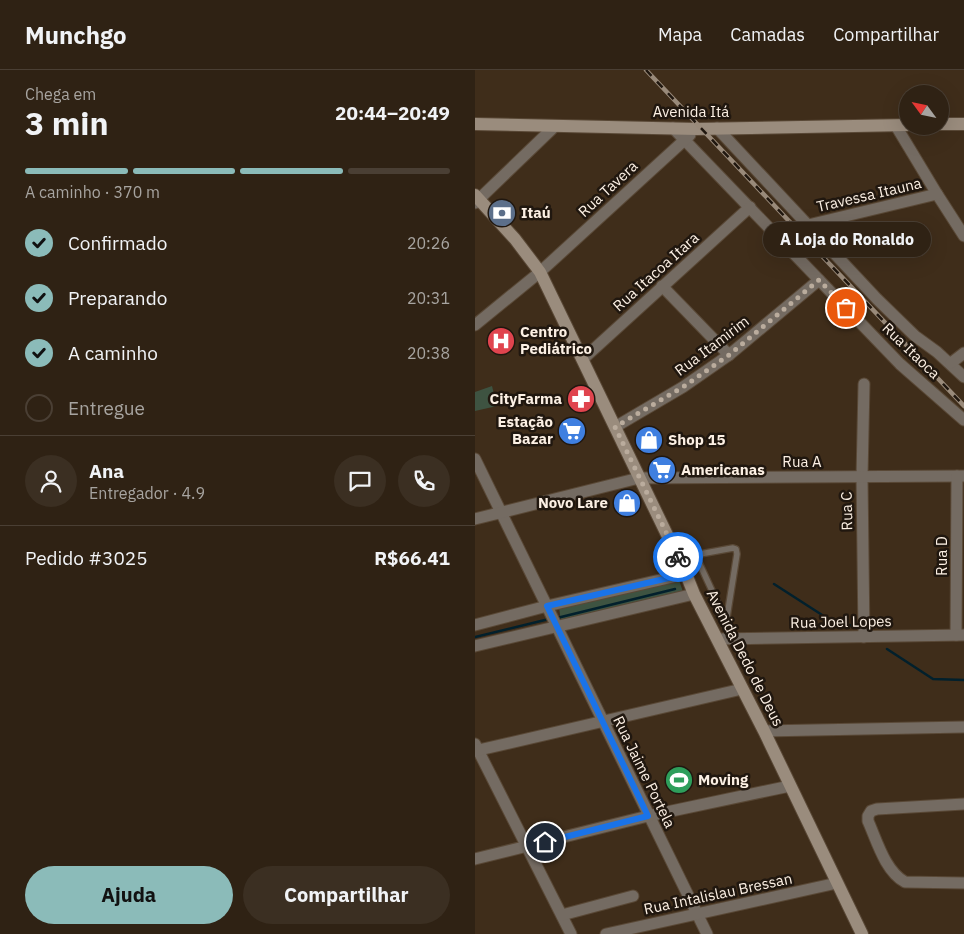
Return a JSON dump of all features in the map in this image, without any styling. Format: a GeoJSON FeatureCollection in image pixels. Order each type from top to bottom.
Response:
{"type":"FeatureCollection","features":[{"type":"Feature","properties":{"kind":"main road","name":"Avenida Itá"},"geometry":{"type":"LineString","coordinates":[[475,124],[697,129],[899,125]]}},
{"type":"Feature","properties":{"kind":"main road"},"geometry":{"type":"LineString","coordinates":[[949,124],[964,124]]}},
{"type":"Feature","properties":{"kind":"main road","name":"Avenida Dedo de Deus"},"geometry":{"type":"LineString","coordinates":[[476,199],[515,240],[541,272],[694,594],[764,731],[862,934]]}},
{"type":"Feature","properties":{"kind":"street"},"geometry":{"type":"LineString","coordinates":[[476,199],[555,126]]}},
{"type":"Feature","properties":{"kind":"street","name":"Rua Itaoca"},"geometry":{"type":"LineString","coordinates":[[673,128],[901,364],[964,420]]}},
{"type":"Feature","properties":{"kind":"street"},"geometry":{"type":"LineString","coordinates":[[717,128],[915,336],[951,364],[964,377]]}},
{"type":"Feature","properties":{"kind":"street","name":"Rua Tavera"},"geometry":{"type":"LineString","coordinates":[[475,325],[541,272],[697,129]]}},
{"type":"Feature","properties":{"kind":"street"},"geometry":{"type":"LineString","coordinates":[[907,135],[937,194],[964,235]]}},
{"type":"Feature","properties":{"kind":"street","name":"Travessa Itauna"},"geometry":{"type":"LineString","coordinates":[[808,224],[937,194]]}},
{"type":"Feature","properties":{"kind":"street","name":"Rua Itacoa Itara"},"geometry":{"type":"LineString","coordinates":[[583,359],[750,207]]}},
{"type":"Feature","properties":{"kind":"street","name":"Rua Itamirim"},"geometry":{"type":"LineString","coordinates":[[615,427],[683,387],[729,355],[819,280]]}},
{"type":"Feature","properties":{"kind":"street"},"geometry":{"type":"LineString","coordinates":[[662,286],[729,355]]}},
{"type":"Feature","properties":{"kind":"street"},"geometry":{"type":"LineString","coordinates":[[951,364],[964,353]]}},
{"type":"Feature","properties":{"kind":"street","name":"Rua C"},"geometry":{"type":"LineString","coordinates":[[863,384],[864,637]]}},
{"type":"Feature","properties":{"kind":"street","name":"Rua Jaime Portela"},"geometry":{"type":"LineString","coordinates":[[475,459],[707,934]]}},
{"type":"Feature","properties":{"kind":"street","name":"Rua A"},"geometry":{"type":"LineString","coordinates":[[475,519],[639,478],[961,476]]}},
{"type":"Feature","properties":{"kind":"street","name":"Rua D"},"geometry":{"type":"LineString","coordinates":[[960,635],[961,476]]}},
{"type":"Feature","properties":{"kind":"street"},"geometry":{"type":"LineString","coordinates":[[475,625],[686,574]]}},
{"type":"Feature","properties":{"kind":"street"},"geometry":{"type":"LineString","coordinates":[[475,646],[556,624],[694,594]]}},
{"type":"Feature","properties":{"kind":"street","name":"Rua Joel Lopes"},"geometry":{"type":"LineString","coordinates":[[718,639],[960,635]]}},
{"type":"Feature","properties":{"kind":"street"},"geometry":{"type":"LineString","coordinates":[[571,934],[563,915],[476,748],[742,688]]}},
{"type":"Feature","properties":{"kind":"street"},"geometry":{"type":"LineString","coordinates":[[764,731],[964,727]]}},
{"type":"Feature","properties":{"kind":"street"},"geometry":{"type":"LineString","coordinates":[[475,859],[648,816],[790,786]]}},
{"type":"Feature","properties":{"kind":"street"},"geometry":{"type":"LineString","coordinates":[[964,804],[877,809],[871,811],[868,816],[868,821],[883,856],[899,878],[905,882],[964,883]]}},
{"type":"Feature","properties":{"kind":"street","name":"Rua Intalislau Bressan"},"geometry":{"type":"LineString","coordinates":[[605,934],[837,883]]}},
{"type":"Feature","properties":{"kind":"street"},"geometry":{"type":"LineString","coordinates":[[563,915],[633,896]]}},
{"type":"Feature","properties":{"kind":"lane"},"geometry":{"type":"LineString","coordinates":[[678,558],[733,548],[736,550],[737,554],[726,622]]}},
{"type":"Feature","properties":{"kind":"lane"},"geometry":{"type":"LineString","coordinates":[[695,554],[734,639]]}},
{"type":"Feature","properties":{"kind":"green space"},"geometry":{"type":"Polygon","coordinates":[[[492,386],[497,406],[475,411],[475,392],[492,386]]]}},
{"type":"Feature","properties":{"kind":"green space"},"geometry":{"type":"Polygon","coordinates":[[[679,580],[683,592],[561,622],[559,607],[679,580]]]}},
{"type":"Feature","properties":{"kind":"waterway"},"geometry":{"type":"LineString","coordinates":[[774,584],[833,622],[854,626]]}},
{"type":"Feature","properties":{"kind":"waterway"},"geometry":{"type":"LineString","coordinates":[[557,618],[675,589]]}},
{"type":"Feature","properties":{"kind":"waterway"},"geometry":{"type":"LineString","coordinates":[[475,637],[549,619]]}},
{"type":"Feature","properties":{"kind":"waterway"},"geometry":{"type":"LineString","coordinates":[[887,649],[933,679],[964,680]]}},
{"type":"Feature","properties":{"kind":"railway"},"geometry":{"type":"LineString","coordinates":[[646,70],[964,406]]}},
{"type":"Feature","properties":{"kind":"way so far"},"geometry":{"type":"LineString","coordinates":[[678,557],[615,427],[683,387],[729,355],[819,280],[846,308]]}},
{"type":"Feature","properties":{"kind":"place","name":"Itaú"},"geometry":{"type":"Point","coordinates":[502,213]}},
{"type":"Feature","properties":{"kind":"place","name":"A Loja do Ronaldo"},"geometry":{"type":"Point","coordinates":[846,308]}},
{"type":"Feature","properties":{"kind":"place","name":"Centro Pediátrico"},"geometry":{"type":"Point","coordinates":[501,341]}},
{"type":"Feature","properties":{"kind":"place","name":"CityFarma"},"geometry":{"type":"Point","coordinates":[581,399]}},
{"type":"Feature","properties":{"kind":"place","name":"Estação Bazar"},"geometry":{"type":"Point","coordinates":[572,431]}},
{"type":"Feature","properties":{"kind":"place","name":"Shop 15"},"geometry":{"type":"Point","coordinates":[649,440]}},
{"type":"Feature","properties":{"kind":"place","name":"Americanas"},"geometry":{"type":"Point","coordinates":[662,470]}},
{"type":"Feature","properties":{"kind":"place","name":"Novo Lare"},"geometry":{"type":"Point","coordinates":[627,503]}},
{"type":"Feature","properties":{"kind":"place","name":"Moving"},"geometry":{"type":"Point","coordinates":[679,780]}},
{"type":"Feature","properties":{"kind":"route"},"geometry":{"type":"LineString","coordinates":[[545,842],[648,816],[547,606],[686,574],[678,557]]}}]}
